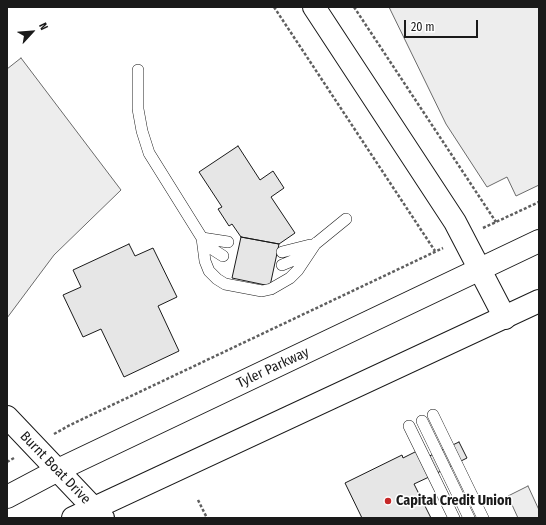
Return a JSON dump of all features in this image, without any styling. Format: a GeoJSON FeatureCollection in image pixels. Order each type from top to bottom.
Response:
{"type":"FeatureCollection","features":[{"type":"Feature","properties":{"kind":"main road"},"geometry":{"type":"LineString","coordinates":[[314,7],[464,237],[505,318]]}},
{"type":"Feature","properties":{"kind":"main road","name":"Tyler Parkway"},"geometry":{"type":"LineString","coordinates":[[7,497],[58,470],[539,241]]}},
{"type":"Feature","properties":{"kind":"main road"},"geometry":{"type":"LineString","coordinates":[[73,518],[98,513],[539,301]]}},
{"type":"Feature","properties":{"kind":"main road","name":"Burnt Boat Drive"},"geometry":{"type":"LineString","coordinates":[[7,417],[98,513]]}},
{"type":"Feature","properties":{"kind":"lane"},"geometry":{"type":"LineString","coordinates":[[138,70],[138,109],[142,131],[149,153],[202,238],[209,247],[223,256]]}},
{"type":"Feature","properties":{"kind":"lane"},"geometry":{"type":"LineString","coordinates":[[282,265],[294,260],[346,219]]}},
{"type":"Feature","properties":{"kind":"lane"},"geometry":{"type":"LineString","coordinates":[[202,238],[228,242]]}},
{"type":"Feature","properties":{"kind":"lane"},"geometry":{"type":"LineString","coordinates":[[202,238],[205,261],[209,271],[217,279],[225,284],[262,291],[271,289],[290,278],[298,270],[316,243]]}},
{"type":"Feature","properties":{"kind":"lane"},"geometry":{"type":"LineString","coordinates":[[282,252],[316,243]]}},
{"type":"Feature","properties":{"kind":"lane"},"geometry":{"type":"LineString","coordinates":[[433,415],[483,518]]}},
{"type":"Feature","properties":{"kind":"lane"},"geometry":{"type":"LineString","coordinates":[[422,421],[469,518]]}},
{"type":"Feature","properties":{"kind":"lane"},"geometry":{"type":"LineString","coordinates":[[409,426],[454,518]]}},
{"type":"Feature","properties":{"kind":"path"},"geometry":{"type":"LineString","coordinates":[[274,7],[435,251]]}},
{"type":"Feature","properties":{"kind":"path"},"geometry":{"type":"LineString","coordinates":[[354,7],[496,222]]}},
{"type":"Feature","properties":{"kind":"path"},"geometry":{"type":"LineString","coordinates":[[7,462],[70,425],[539,202]]}},
{"type":"Feature","properties":{"kind":"path"},"geometry":{"type":"LineString","coordinates":[[198,500],[207,518]]}},
{"type":"Feature","properties":{"kind":"shaded area"},"geometry":{"type":"Polygon","coordinates":[[[389,7],[539,7],[539,185],[516,196],[507,177],[487,187],[446,124],[389,7]]]}},
{"type":"Feature","properties":{"kind":"shaded area"},"geometry":{"type":"Polygon","coordinates":[[[21,58],[121,190],[54,255],[7,318],[7,69],[21,58]]]}},
{"type":"Feature","properties":{"kind":"shaded area"},"geometry":{"type":"Polygon","coordinates":[[[528,486],[539,510],[539,518],[518,518],[508,496],[528,486]]]}},
{"type":"Feature","properties":{"kind":"building"},"geometry":{"type":"Polygon","coordinates":[[[238,146],[260,180],[273,171],[284,188],[271,197],[295,233],[279,244],[241,237],[232,224],[229,226],[218,209],[222,207],[199,172],[238,146]]]}},
{"type":"Feature","properties":{"kind":"building"},"geometry":{"type":"Polygon","coordinates":[[[241,237],[279,244],[270,286],[232,278],[241,237]]]}},
{"type":"Feature","properties":{"kind":"building"},"geometry":{"type":"Polygon","coordinates":[[[129,244],[135,256],[153,248],[177,297],[158,306],[179,351],[124,377],[101,329],[83,337],[63,295],[81,287],[73,270],[129,244]]]}},
{"type":"Feature","properties":{"kind":"building"},"geometry":{"type":"Polygon","coordinates":[[[459,442],[467,458],[429,477],[421,460],[459,442]]]}},
{"type":"Feature","properties":{"kind":"building","name":"Capital Credit Union"},"geometry":{"type":"Polygon","coordinates":[[[417,451],[429,477],[414,484],[431,518],[362,518],[345,483],[402,455],[403,458],[417,451]]]}},
{"type":"Feature","properties":{"kind":"place","name":"Capital Credit Union"},"geometry":{"type":"Point","coordinates":[388,501]}}]}
